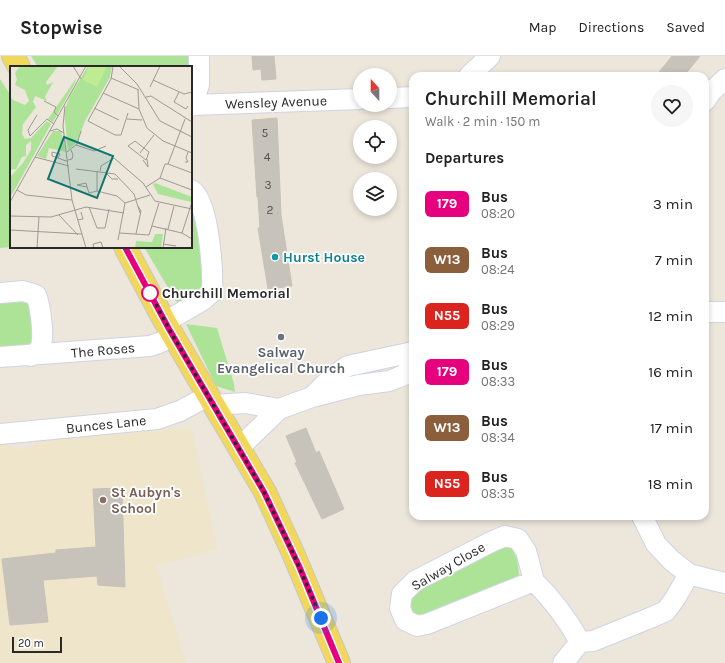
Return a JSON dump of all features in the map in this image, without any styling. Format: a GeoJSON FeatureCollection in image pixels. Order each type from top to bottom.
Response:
{"type":"FeatureCollection","features":[{"type":"Feature","properties":{"kind":"main road"},"geometry":{"type":"LineString","coordinates":[[12,56],[18,66]]}},
{"type":"Feature","properties":{"kind":"main road"},"geometry":{"type":"LineString","coordinates":[[126,248],[169,329],[264,492],[293,553],[338,663]]}},
{"type":"Feature","properties":{"kind":"street"},"geometry":{"type":"LineString","coordinates":[[192,102],[199,85],[199,56]]}},
{"type":"Feature","properties":{"kind":"street"},"geometry":{"type":"LineString","coordinates":[[473,72],[490,56]]}},
{"type":"Feature","properties":{"kind":"street"},"geometry":{"type":"LineString","coordinates":[[709,95],[725,79]]}},
{"type":"Feature","properties":{"kind":"street"},"geometry":{"type":"LineString","coordinates":[[397,98],[409,97]]}},
{"type":"Feature","properties":{"kind":"street","name":"Wensley Avenue"},"geometry":{"type":"LineString","coordinates":[[192,105],[353,99]]}},
{"type":"Feature","properties":{"kind":"street","name":"The Roses"},"geometry":{"type":"LineString","coordinates":[[0,357],[31,356],[159,344],[169,329],[212,292],[213,281],[208,232],[200,202],[194,191],[192,190]]}},
{"type":"Feature","properties":{"kind":"street"},"geometry":{"type":"LineString","coordinates":[[0,293],[23,291],[36,295],[40,305],[42,340],[39,350],[31,356]]}},
{"type":"Feature","properties":{"kind":"street"},"geometry":{"type":"LineString","coordinates":[[709,312],[725,312]]}},
{"type":"Feature","properties":{"kind":"street"},"geometry":{"type":"LineString","coordinates":[[312,397],[333,376],[348,366],[409,353]]}},
{"type":"Feature","properties":{"kind":"street"},"geometry":{"type":"LineString","coordinates":[[239,448],[279,408],[312,397],[359,386],[389,381],[404,375],[409,370]]}},
{"type":"Feature","properties":{"kind":"street"},"geometry":{"type":"LineString","coordinates":[[210,400],[279,408]]}},
{"type":"Feature","properties":{"kind":"street","name":"Bunces Lane"},"geometry":{"type":"LineString","coordinates":[[0,434],[157,419],[210,400]]}},
{"type":"Feature","properties":{"kind":"street"},"geometry":{"type":"LineString","coordinates":[[644,520],[656,544],[671,560],[689,574],[708,580],[725,583]]}},
{"type":"Feature","properties":{"kind":"street","name":"Salway Close"},"geometry":{"type":"LineString","coordinates":[[534,581],[427,624],[417,626],[405,620],[400,608],[402,594],[415,582],[505,536],[518,539],[526,551],[534,581],[567,620],[580,642]]}},
{"type":"Feature","properties":{"kind":"street"},"geometry":{"type":"LineString","coordinates":[[562,663],[580,642],[592,641],[666,611],[676,598],[689,574]]}},
{"type":"Feature","properties":{"kind":"shaded area","name":"St Aubyn's School"},"geometry":{"type":"Polygon","coordinates":[[[191,427],[217,549],[156,566],[186,663],[0,663],[0,443],[7,443],[15,450],[33,447],[38,441],[191,427]]]}},
{"type":"Feature","properties":{"kind":"green space"},"geometry":{"type":"Polygon","coordinates":[[[31,56],[190,56],[188,66],[37,66],[31,56]]]}},
{"type":"Feature","properties":{"kind":"green space"},"geometry":{"type":"Polygon","coordinates":[[[0,79],[10,94],[10,247],[0,248],[0,79]]]}},
{"type":"Feature","properties":{"kind":"green space"},"geometry":{"type":"Polygon","coordinates":[[[192,200],[196,204],[204,287],[183,305],[176,301],[145,248],[192,248],[192,200]]]}},
{"type":"Feature","properties":{"kind":"green space"},"geometry":{"type":"Polygon","coordinates":[[[20,297],[38,304],[32,344],[0,348],[0,299],[20,297]]]}},
{"type":"Feature","properties":{"kind":"green space"},"geometry":{"type":"Polygon","coordinates":[[[186,324],[217,328],[234,384],[235,392],[216,386],[186,324]]]}},
{"type":"Feature","properties":{"kind":"green space"},"geometry":{"type":"Polygon","coordinates":[[[505,543],[512,548],[517,559],[519,575],[514,585],[459,606],[412,618],[408,591],[505,543]]]}},
{"type":"Feature","properties":{"kind":"building"},"geometry":{"type":"Polygon","coordinates":[[[252,56],[274,56],[276,79],[262,80],[261,69],[253,70],[252,56]]]}},
{"type":"Feature","properties":{"kind":"building"},"geometry":{"type":"Polygon","coordinates":[[[672,56],[700,56],[687,72],[659,72],[672,56]]]}},
{"type":"Feature","properties":{"kind":"building"},"geometry":{"type":"Polygon","coordinates":[[[277,118],[281,215],[292,286],[268,289],[258,228],[260,228],[252,120],[277,118]]]}},
{"type":"Feature","properties":{"kind":"building"},"geometry":{"type":"Polygon","coordinates":[[[306,428],[316,453],[319,451],[344,509],[322,519],[295,463],[297,462],[286,436],[306,428]]]}},
{"type":"Feature","properties":{"kind":"building"},"geometry":{"type":"Polygon","coordinates":[[[122,488],[125,587],[98,585],[97,576],[43,580],[48,622],[10,625],[2,559],[56,553],[56,550],[96,547],[93,489],[122,488]]]}},
{"type":"Feature","properties":{"kind":"bus line","name":"179"},"geometry":{"type":"LineString","coordinates":[[126,248],[169,329],[264,492],[299,566],[339,663]]}},
{"type":"Feature","properties":{"kind":"place","name":"Hurst House"},"geometry":{"type":"Point","coordinates":[275,257]}},
{"type":"Feature","properties":{"kind":"place","name":"Churchill Memorial"},"geometry":{"type":"Point","coordinates":[150,293]}},
{"type":"Feature","properties":{"kind":"place","name":"Salway Evangelical Church"},"geometry":{"type":"Point","coordinates":[281,337]}},
{"type":"Feature","properties":{"kind":"place","name":"St Aubyn's School"},"geometry":{"type":"Point","coordinates":[103,500]}},
{"type":"Feature","properties":{"kind":"route"},"geometry":{"type":"LineString","coordinates":[[150,293],[169,329],[264,492],[293,553],[321,618]]}}]}
